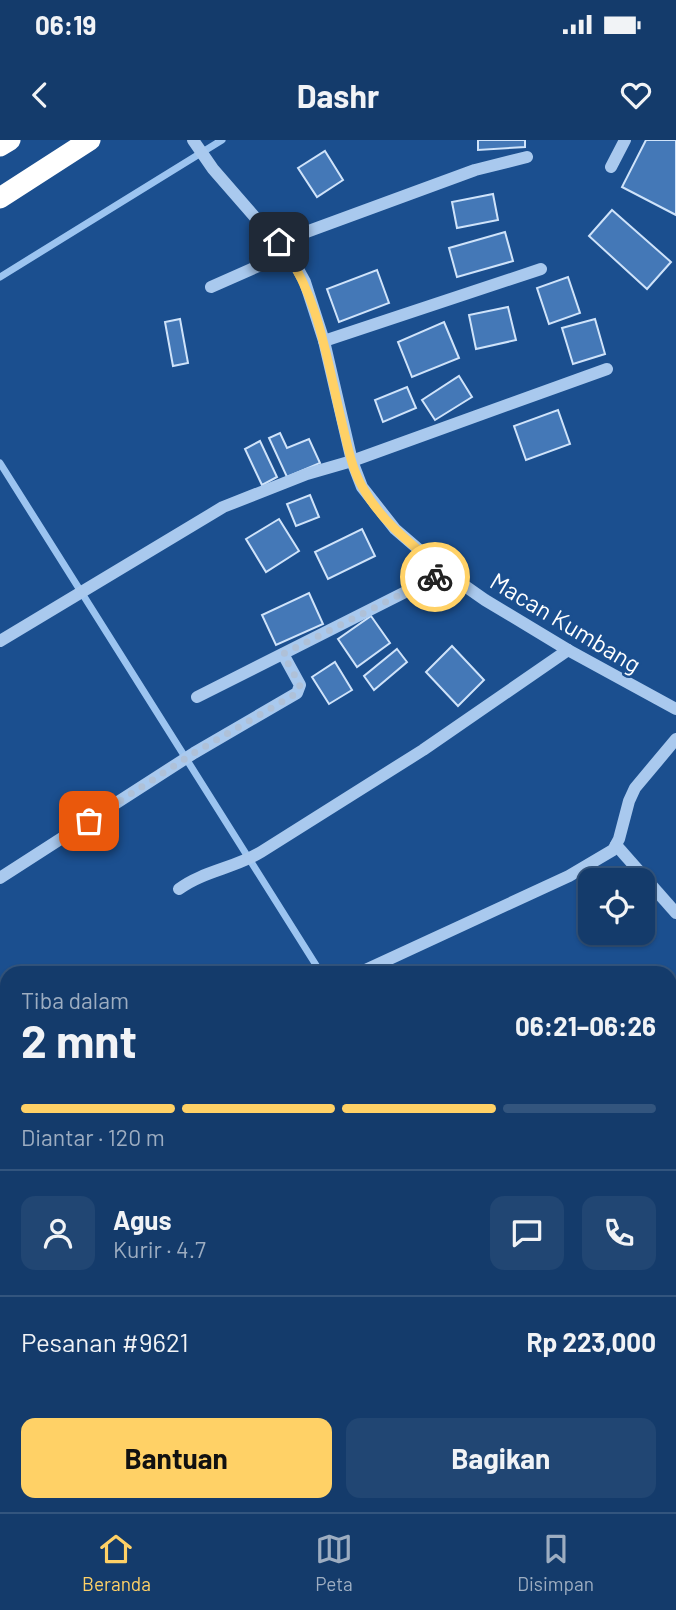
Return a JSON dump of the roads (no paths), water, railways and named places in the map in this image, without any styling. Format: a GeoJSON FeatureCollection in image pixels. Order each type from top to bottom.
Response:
{"type":"FeatureCollection","features":[{"type":"Feature","properties":{"kind":"highway"},"geometry":{"type":"LineString","coordinates":[[0,146],[10,140]]}},
{"type":"Feature","properties":{"kind":"highway"},"geometry":{"type":"LineString","coordinates":[[0,198],[90,140]]}},
{"type":"Feature","properties":{"kind":"street","name":"Macan Kumbang"},"geometry":{"type":"LineString","coordinates":[[192,140],[288,253],[305,282],[324,341],[352,461],[362,487],[381,513],[395,529],[445,572],[568,650],[676,709]]}},
{"type":"Feature","properties":{"kind":"street"},"geometry":{"type":"LineString","coordinates":[[611,167],[625,140]]}},
{"type":"Feature","properties":{"kind":"street"},"geometry":{"type":"LineString","coordinates":[[279,242],[475,170],[527,157]]}},
{"type":"Feature","properties":{"kind":"street"},"geometry":{"type":"LineString","coordinates":[[211,287],[288,253]]}},
{"type":"Feature","properties":{"kind":"street"},"geometry":{"type":"LineString","coordinates":[[324,341],[541,269]]}},
{"type":"Feature","properties":{"kind":"street"},"geometry":{"type":"LineString","coordinates":[[0,641],[223,507],[307,474],[352,461],[607,369]]}},
{"type":"Feature","properties":{"kind":"street"},"geometry":{"type":"LineString","coordinates":[[197,697],[445,572]]}},
{"type":"Feature","properties":{"kind":"street"},"geometry":{"type":"LineString","coordinates":[[179,889],[193,878],[245,862],[423,750],[568,650]]}},
{"type":"Feature","properties":{"kind":"street"},"geometry":{"type":"LineString","coordinates":[[0,878],[194,753],[297,693],[300,685],[283,654]]}},
{"type":"Feature","properties":{"kind":"street"},"geometry":{"type":"LineString","coordinates":[[374,966],[569,876],[601,858],[617,845],[635,788],[676,739]]}},
{"type":"Feature","properties":{"kind":"street"},"geometry":{"type":"LineString","coordinates":[[617,845],[676,913]]}},
{"type":"Feature","properties":{"kind":"waterway"},"geometry":{"type":"LineString","coordinates":[[0,277],[222,140]]}},
{"type":"Feature","properties":{"kind":"waterway"},"geometry":{"type":"LineString","coordinates":[[0,463],[317,966]]}}]}
